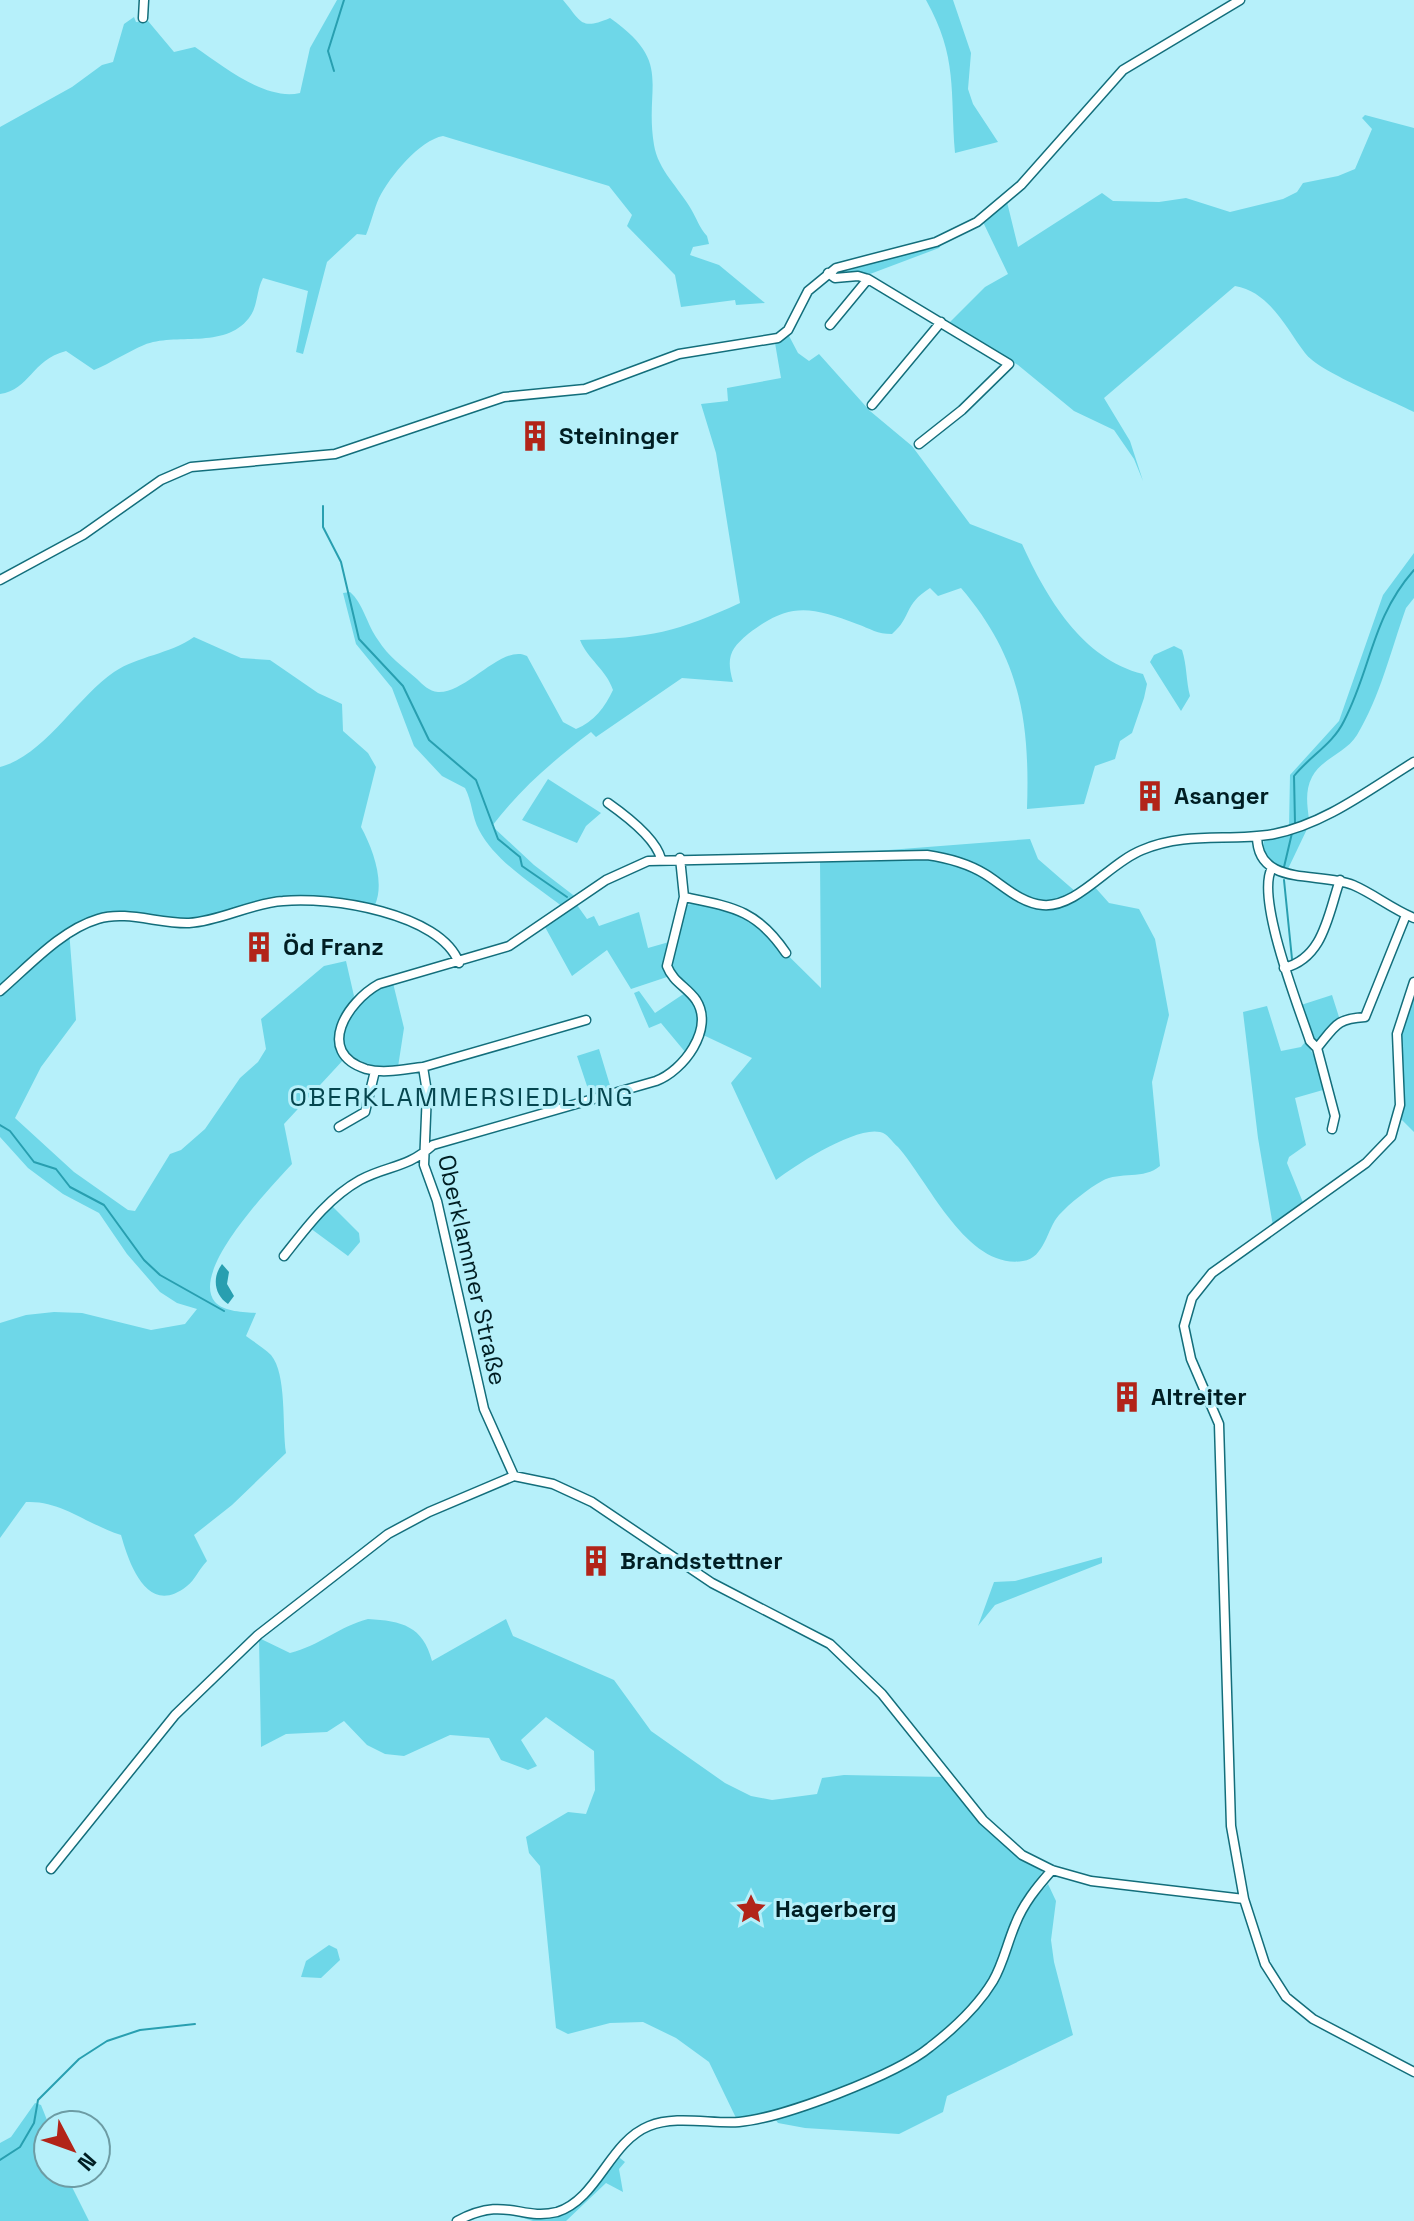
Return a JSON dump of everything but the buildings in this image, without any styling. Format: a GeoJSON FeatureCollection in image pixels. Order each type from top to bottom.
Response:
{"type":"FeatureCollection","features":[{"type":"Feature","properties":{"kind":"street"},"geometry":{"type":"LineString","coordinates":[[143,18],[144,0]]}},
{"type":"Feature","properties":{"kind":"street"},"geometry":{"type":"LineString","coordinates":[[0,580],[83,535],[161,480],[191,467],[335,454],[504,397],[585,389],[679,354],[772,341],[788,330],[808,291],[828,273],[854,261],[936,242],[977,222],[1021,185],[1123,70],[1240,0]]}},
{"type":"Feature","properties":{"kind":"street"},"geometry":{"type":"LineString","coordinates":[[828,273],[835,278],[858,276],[868,279],[1009,364],[962,410],[919,444]]}},
{"type":"Feature","properties":{"kind":"street"},"geometry":{"type":"LineString","coordinates":[[830,325],[868,279]]}},
{"type":"Feature","properties":{"kind":"street"},"geometry":{"type":"LineString","coordinates":[[872,405],[941,322]]}},
{"type":"Feature","properties":{"kind":"street"},"geometry":{"type":"LineString","coordinates":[[586,1020],[423,1067],[375,1071],[350,1059],[340,1039],[340,1026],[352,1003],[379,984],[509,946],[620,872],[661,859],[943,857],[982,872],[1031,903],[1051,905],[1072,899],[1122,859],[1156,845],[1208,835],[1257,836],[1308,824],[1414,762]]}},
{"type":"Feature","properties":{"kind":"street"},"geometry":{"type":"LineString","coordinates":[[608,803],[635,826],[659,852],[661,859]]}},
{"type":"Feature","properties":{"kind":"street"},"geometry":{"type":"LineString","coordinates":[[1257,836],[1260,852],[1272,868],[1293,876],[1340,880],[1410,916],[1365,1017],[1343,1018],[1317,1048]]}},
{"type":"Feature","properties":{"kind":"street"},"geometry":{"type":"LineString","coordinates":[[284,1256],[337,1196],[363,1178],[413,1162],[433,1145],[656,1081],[680,1067],[697,1038],[702,1018],[697,1001],[676,982],[667,966],[684,897],[680,858]]}},
{"type":"Feature","properties":{"kind":"street"},"geometry":{"type":"LineString","coordinates":[[1272,868],[1268,884],[1284,968],[1310,1041],[1317,1048],[1335,1116],[1332,1129]]}},
{"type":"Feature","properties":{"kind":"street"},"geometry":{"type":"LineString","coordinates":[[1284,968],[1296,965],[1314,953],[1340,880]]}},
{"type":"Feature","properties":{"kind":"street"},"geometry":{"type":"LineString","coordinates":[[684,897],[746,913],[769,928],[786,953]]}},
{"type":"Feature","properties":{"kind":"street"},"geometry":{"type":"LineString","coordinates":[[0,991],[67,934],[100,918],[201,922],[286,900],[373,908],[394,914],[441,942],[459,963]]}},
{"type":"Feature","properties":{"kind":"street"},"geometry":{"type":"LineString","coordinates":[[1414,982],[1397,1034],[1400,1105],[1392,1135],[1366,1163],[1200,1284],[1186,1311],[1184,1326],[1191,1359],[1219,1424],[1231,1826],[1244,1899],[1265,1964],[1286,1997],[1313,2019],[1414,2072]]}},
{"type":"Feature","properties":{"kind":"street","name":"Oberklammer Straße"},"geometry":{"type":"LineString","coordinates":[[423,1067],[427,1092],[422,1155],[484,1409],[514,1476]]}},
{"type":"Feature","properties":{"kind":"street"},"geometry":{"type":"LineString","coordinates":[[339,1127],[368,1108],[375,1071]]}},
{"type":"Feature","properties":{"kind":"street"},"geometry":{"type":"LineString","coordinates":[[51,1869],[175,1715],[258,1635],[388,1534],[429,1512],[514,1476],[553,1484],[592,1502],[712,1583],[830,1644],[882,1694],[998,1836],[1022,1855],[1052,1870],[1113,1885],[1244,1899]]}},
{"type":"Feature","properties":{"kind":"street"},"geometry":{"type":"LineString","coordinates":[[457,2221],[496,2207],[542,2213],[564,2209],[580,2196],[629,2139],[646,2127],[666,2122],[722,2123],[765,2117],[863,2082],[912,2059],[945,2034],[991,1984],[1021,1912],[1052,1870]]}},
{"type":"Feature","properties":{"kind":"shaded area"},"geometry":{"type":"Polygon","coordinates":[[[337,0],[563,0],[587,24],[610,18],[630,34],[649,62],[656,154],[709,244],[693,247],[690,255],[719,265],[765,303],[736,305],[735,300],[681,307],[675,275],[627,226],[632,215],[609,186],[443,136],[425,144],[406,160],[379,198],[366,235],[357,234],[327,262],[303,354],[296,352],[308,291],[263,278],[252,314],[239,328],[226,334],[156,341],[94,370],[66,351],[45,361],[18,387],[0,394],[0,127],[72,87],[102,65],[113,62],[124,24],[134,17],[136,22],[148,21],[174,52],[195,47],[259,87],[273,92],[300,93],[310,48],[337,0]]]}},
{"type":"Feature","properties":{"kind":"shaded area"},"geometry":{"type":"Polygon","coordinates":[[[926,0],[953,0],[971,53],[968,89],[973,104],[998,142],[955,153],[948,57],[926,0]]]}},
{"type":"Feature","properties":{"kind":"shaded area"},"geometry":{"type":"Polygon","coordinates":[[[1365,115],[1414,128],[1414,412],[1324,368],[1305,353],[1268,303],[1258,295],[1235,286],[1104,398],[1130,441],[1143,481],[1134,459],[1114,430],[1074,411],[1018,365],[948,324],[985,287],[1008,274],[983,222],[1007,202],[1018,247],[1102,193],[1113,201],[1159,202],[1186,198],[1230,212],[1283,199],[1297,192],[1303,183],[1355,169],[1372,129],[1362,118],[1365,115]]]}},
{"type":"Feature","properties":{"kind":"shaded area"},"geometry":{"type":"Polygon","coordinates":[[[942,244],[939,248],[870,274],[839,273],[942,244]]]}},
{"type":"Feature","properties":{"kind":"shaded area"},"geometry":{"type":"Polygon","coordinates":[[[788,334],[798,353],[809,361],[819,354],[870,411],[912,446],[970,524],[1022,544],[1042,585],[1084,640],[1121,666],[1143,674],[1147,684],[1132,733],[1120,741],[1115,759],[1095,766],[1084,804],[1027,809],[1026,747],[1017,691],[997,639],[961,588],[938,596],[930,588],[921,594],[892,634],[826,613],[788,612],[763,624],[737,644],[730,660],[733,682],[682,678],[596,737],[591,732],[538,776],[492,826],[534,865],[577,898],[564,908],[496,853],[479,830],[465,788],[442,776],[414,746],[392,688],[356,644],[343,593],[350,592],[354,597],[386,651],[429,689],[438,692],[449,690],[507,656],[527,656],[563,722],[576,729],[582,726],[598,713],[613,690],[580,640],[663,632],[740,603],[716,453],[701,404],[728,401],[727,388],[781,378],[775,343],[788,334]]]}},
{"type":"Feature","properties":{"kind":"shaded area"},"geometry":{"type":"Polygon","coordinates":[[[1414,553],[1414,598],[1406,608],[1372,705],[1357,735],[1347,747],[1321,765],[1312,777],[1307,792],[1309,819],[1289,827],[1290,775],[1339,721],[1383,595],[1414,553]]]}},
{"type":"Feature","properties":{"kind":"shaded area"},"geometry":{"type":"Polygon","coordinates":[[[194,637],[241,658],[270,660],[318,693],[342,704],[343,731],[368,753],[376,767],[361,827],[370,845],[379,886],[375,905],[309,899],[186,921],[127,915],[69,930],[76,1020],[41,1067],[15,1118],[74,1172],[128,1210],[135,1211],[170,1154],[181,1150],[205,1129],[240,1078],[258,1062],[266,1049],[261,1019],[324,966],[346,961],[354,996],[337,1030],[345,1058],[284,1124],[292,1164],[236,1230],[213,1270],[210,1288],[215,1302],[224,1308],[256,1313],[246,1336],[271,1355],[280,1375],[286,1453],[232,1505],[194,1535],[207,1561],[187,1586],[173,1594],[161,1595],[142,1583],[121,1535],[63,1509],[39,1502],[26,1502],[0,1538],[0,1323],[26,1315],[82,1313],[151,1330],[185,1324],[197,1309],[177,1303],[160,1292],[127,1254],[99,1213],[63,1194],[28,1168],[0,1137],[0,767],[16,761],[46,739],[114,672],[194,637]]]}},
{"type":"Feature","properties":{"kind":"shaded area"},"geometry":{"type":"Polygon","coordinates":[[[1174,646],[1182,650],[1190,696],[1181,711],[1150,662],[1154,655],[1174,646]]]}},
{"type":"Feature","properties":{"kind":"shaded area"},"geometry":{"type":"Polygon","coordinates":[[[548,779],[601,813],[586,826],[577,843],[522,820],[548,779]]]}},
{"type":"Feature","properties":{"kind":"shaded area"},"geometry":{"type":"Polygon","coordinates":[[[1308,827],[1287,871],[1266,857],[1264,841],[1308,827]]]}},
{"type":"Feature","properties":{"kind":"shaded area"},"geometry":{"type":"Polygon","coordinates":[[[1030,839],[1038,859],[1076,892],[1059,900],[1042,901],[1009,888],[959,859],[931,852],[850,853],[1030,839]]]}},
{"type":"Feature","properties":{"kind":"shaded area"},"geometry":{"type":"Polygon","coordinates":[[[929,857],[959,864],[1038,908],[1057,908],[1093,885],[1109,903],[1139,909],[1155,939],[1169,1015],[1152,1082],[1160,1166],[1147,1173],[1109,1178],[1091,1188],[1059,1215],[1041,1249],[1023,1261],[1003,1260],[984,1252],[967,1238],[898,1147],[883,1133],[869,1132],[842,1141],[776,1180],[731,1083],[752,1058],[701,1034],[704,1013],[671,966],[673,944],[687,905],[700,902],[748,916],[821,988],[820,859],[929,857]]]}},
{"type":"Feature","properties":{"kind":"shaded area"},"geometry":{"type":"Polygon","coordinates":[[[577,905],[587,919],[594,916],[599,926],[639,912],[648,948],[669,942],[670,976],[631,989],[607,950],[572,976],[545,927],[577,905]]]}},
{"type":"Feature","properties":{"kind":"shaded area"},"geometry":{"type":"Polygon","coordinates":[[[393,983],[404,1028],[398,1067],[360,1061],[344,1046],[341,1035],[343,1023],[360,1000],[393,983]]]}},
{"type":"Feature","properties":{"kind":"shaded area"},"geometry":{"type":"Polygon","coordinates":[[[1414,987],[1414,1132],[1401,1119],[1401,1063],[1404,1020],[1414,987]]]}},
{"type":"Feature","properties":{"kind":"shaded area"},"geometry":{"type":"Polygon","coordinates":[[[639,991],[655,1013],[685,993],[691,1000],[697,1022],[686,1053],[661,1023],[649,1028],[634,993],[639,991]]]}},
{"type":"Feature","properties":{"kind":"shaded area"},"geometry":{"type":"Polygon","coordinates":[[[1332,995],[1339,1017],[1316,1042],[1301,1005],[1332,995]]]}},
{"type":"Feature","properties":{"kind":"shaded area"},"geometry":{"type":"Polygon","coordinates":[[[1267,1006],[1281,1051],[1301,1047],[1306,1041],[1316,1060],[1323,1090],[1295,1098],[1306,1145],[1289,1157],[1287,1163],[1304,1205],[1273,1226],[1258,1138],[1243,1012],[1267,1006]]]}},
{"type":"Feature","properties":{"kind":"shaded area"},"geometry":{"type":"Polygon","coordinates":[[[599,1049],[612,1092],[591,1098],[577,1056],[599,1049]]]}},
{"type":"Feature","properties":{"kind":"shaded area"},"geometry":{"type":"Polygon","coordinates":[[[331,1205],[359,1233],[360,1242],[348,1256],[310,1228],[331,1205]]]}},
{"type":"Feature","properties":{"kind":"shaded area"},"geometry":{"type":"Polygon","coordinates":[[[222,1264],[229,1272],[227,1284],[234,1296],[228,1304],[216,1286],[222,1264]]]}},
{"type":"Feature","properties":{"kind":"shaded area"},"geometry":{"type":"Polygon","coordinates":[[[1102,1557],[1102,1563],[995,1605],[978,1626],[994,1582],[1015,1581],[1102,1557]]]}},
{"type":"Feature","properties":{"kind":"shaded area"},"geometry":{"type":"Polygon","coordinates":[[[368,1619],[391,1621],[417,1633],[432,1661],[506,1619],[513,1636],[614,1680],[651,1731],[725,1783],[751,1796],[772,1800],[817,1794],[822,1778],[844,1775],[945,1777],[1009,1850],[1043,1870],[1028,1896],[1036,1897],[1048,1884],[1056,1901],[1051,1940],[1073,2035],[947,2096],[943,2112],[899,2134],[805,2128],[778,2123],[771,2113],[737,2120],[709,2062],[676,2038],[643,2022],[610,2023],[568,2034],[556,2028],[540,1866],[529,1853],[526,1837],[568,1812],[586,1814],[595,1790],[594,1751],[546,1717],[521,1740],[537,1766],[528,1770],[501,1760],[489,1738],[450,1735],[404,1756],[385,1754],[367,1745],[344,1721],[327,1732],[286,1734],[261,1747],[259,1638],[290,1653],[368,1619]]]}},
{"type":"Feature","properties":{"kind":"shaded area"},"geometry":{"type":"Polygon","coordinates":[[[329,1945],[337,1949],[340,1960],[321,1978],[301,1977],[306,1961],[329,1945]]]}},
{"type":"Feature","properties":{"kind":"shaded area"},"geometry":{"type":"Polygon","coordinates":[[[35,2103],[41,2105],[43,2109],[32,2109],[32,2189],[73,2189],[89,2221],[0,2221],[0,2143],[11,2137],[35,2103]]]}},
{"type":"Feature","properties":{"kind":"shaded area"},"geometry":{"type":"Polygon","coordinates":[[[616,2155],[625,2162],[619,2169],[623,2192],[606,2183],[566,2221],[533,2221],[497,2210],[560,2214],[616,2155]]]}},
{"type":"Feature","properties":{"kind":"waterway"},"geometry":{"type":"LineString","coordinates":[[334,71],[328,51],[344,0]]}},
{"type":"Feature","properties":{"kind":"waterway"},"geometry":{"type":"LineString","coordinates":[[323,506],[323,527],[341,562],[359,639],[403,686],[429,740],[476,780],[498,839],[520,857],[522,866],[567,897]]}},
{"type":"Feature","properties":{"kind":"waterway"},"geometry":{"type":"LineString","coordinates":[[1295,823],[1294,776],[1339,729],[1353,701],[1380,625],[1400,588],[1414,570]]}},
{"type":"Feature","properties":{"kind":"waterway"},"geometry":{"type":"LineString","coordinates":[[1284,867],[1292,833]]}},
{"type":"Feature","properties":{"kind":"waterway"},"geometry":{"type":"LineString","coordinates":[[1284,880],[1292,959]]}},
{"type":"Feature","properties":{"kind":"waterway"},"geometry":{"type":"LineString","coordinates":[[0,1125],[10,1131],[34,1162],[56,1169],[70,1187],[104,1205],[144,1260],[160,1275],[224,1311]]}},
{"type":"Feature","properties":{"kind":"waterway"},"geometry":{"type":"LineString","coordinates":[[0,2160],[20,2147],[34,2123],[38,2100],[79,2059],[107,2041],[140,2030],[195,2024]]}},
{"type":"Feature","properties":{"kind":"place","name":"Steininger"},"geometry":{"type":"Point","coordinates":[535,436]}},
{"type":"Feature","properties":{"kind":"place","name":"Asanger"},"geometry":{"type":"Point","coordinates":[1150,796]}},
{"type":"Feature","properties":{"kind":"place","name":"Öd Franz"},"geometry":{"type":"Point","coordinates":[259,947]}},
{"type":"Feature","properties":{"kind":"place","name":"Altreiter"},"geometry":{"type":"Point","coordinates":[1127,1397]}},
{"type":"Feature","properties":{"kind":"place","name":"Brandstettner"},"geometry":{"type":"Point","coordinates":[596,1561]}},
{"type":"Feature","properties":{"kind":"place","name":"Hagerberg"},"geometry":{"type":"Point","coordinates":[751,1909]}},
{"type":"Feature","properties":{"kind":"district","name":"OBERKLAMMERSIEDLUNG"},"geometry":{"type":"Point","coordinates":[462,1097]}}]}
